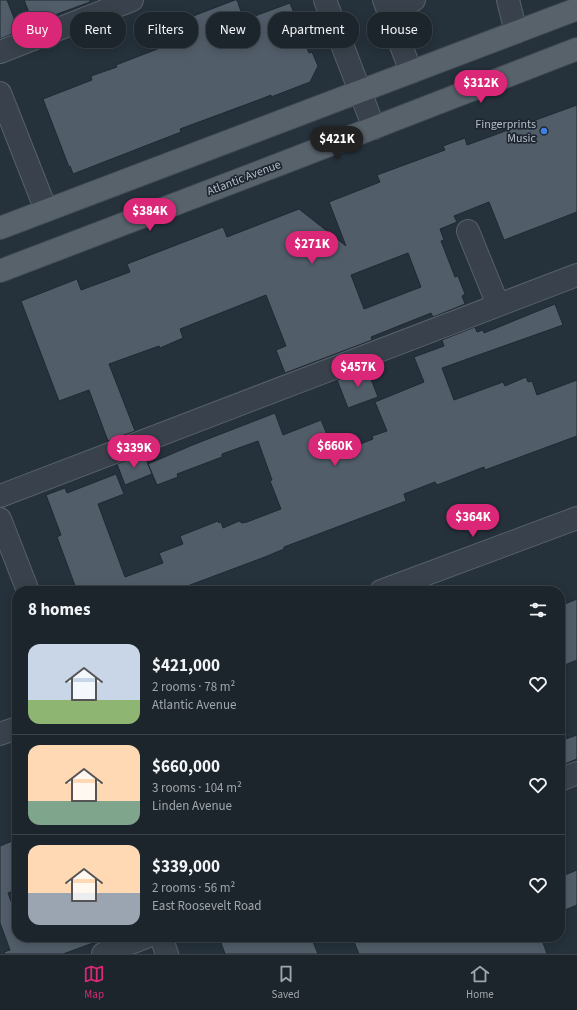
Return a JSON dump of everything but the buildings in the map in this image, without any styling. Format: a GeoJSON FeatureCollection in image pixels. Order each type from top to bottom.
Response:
{"type":"FeatureCollection","features":[{"type":"Feature","properties":{"kind":"main road"},"geometry":{"type":"LineString","coordinates":[[0,228],[577,9]]}},
{"type":"Feature","properties":{"kind":"main road","name":"Atlantic Avenue"},"geometry":{"type":"LineString","coordinates":[[0,271],[577,49]]}},
{"type":"Feature","properties":{"kind":"street"},"geometry":{"type":"LineString","coordinates":[[0,52],[132,0]]}},
{"type":"Feature","properties":{"kind":"street"},"geometry":{"type":"LineString","coordinates":[[325,0],[374,128]]}},
{"type":"Feature","properties":{"kind":"street"},"geometry":{"type":"LineString","coordinates":[[411,72],[386,5],[414,0]]}},
{"type":"Feature","properties":{"kind":"street"},"geometry":{"type":"LineString","coordinates":[[508,0],[516,32]]}},
{"type":"Feature","properties":{"kind":"street"},"geometry":{"type":"LineString","coordinates":[[1,100],[46,210]]}},
{"type":"Feature","properties":{"kind":"street"},"geometry":{"type":"LineString","coordinates":[[468,231],[498,305]]}},
{"type":"Feature","properties":{"kind":"street"},"geometry":{"type":"LineString","coordinates":[[0,496],[577,274]]}},
{"type":"Feature","properties":{"kind":"street"},"geometry":{"type":"LineString","coordinates":[[394,586],[577,518]]}},
{"type":"Feature","properties":{"kind":"street"},"geometry":{"type":"LineString","coordinates":[[0,519],[26,586]]}},
{"type":"Feature","properties":{"kind":"street"},"geometry":{"type":"LineString","coordinates":[[0,734],[12,730]]}},
{"type":"Feature","properties":{"kind":"street"},"geometry":{"type":"LineString","coordinates":[[565,778],[577,773]]}},
{"type":"Feature","properties":{"kind":"street"},"geometry":{"type":"LineString","coordinates":[[103,954],[133,942]]}},
{"type":"Feature","properties":{"kind":"street"},"geometry":{"type":"LineString","coordinates":[[163,942],[167,954]]}},
{"type":"Feature","properties":{"kind":"place","name":"Fingerprints Music"},"geometry":{"type":"Point","coordinates":[544,131]}}]}
